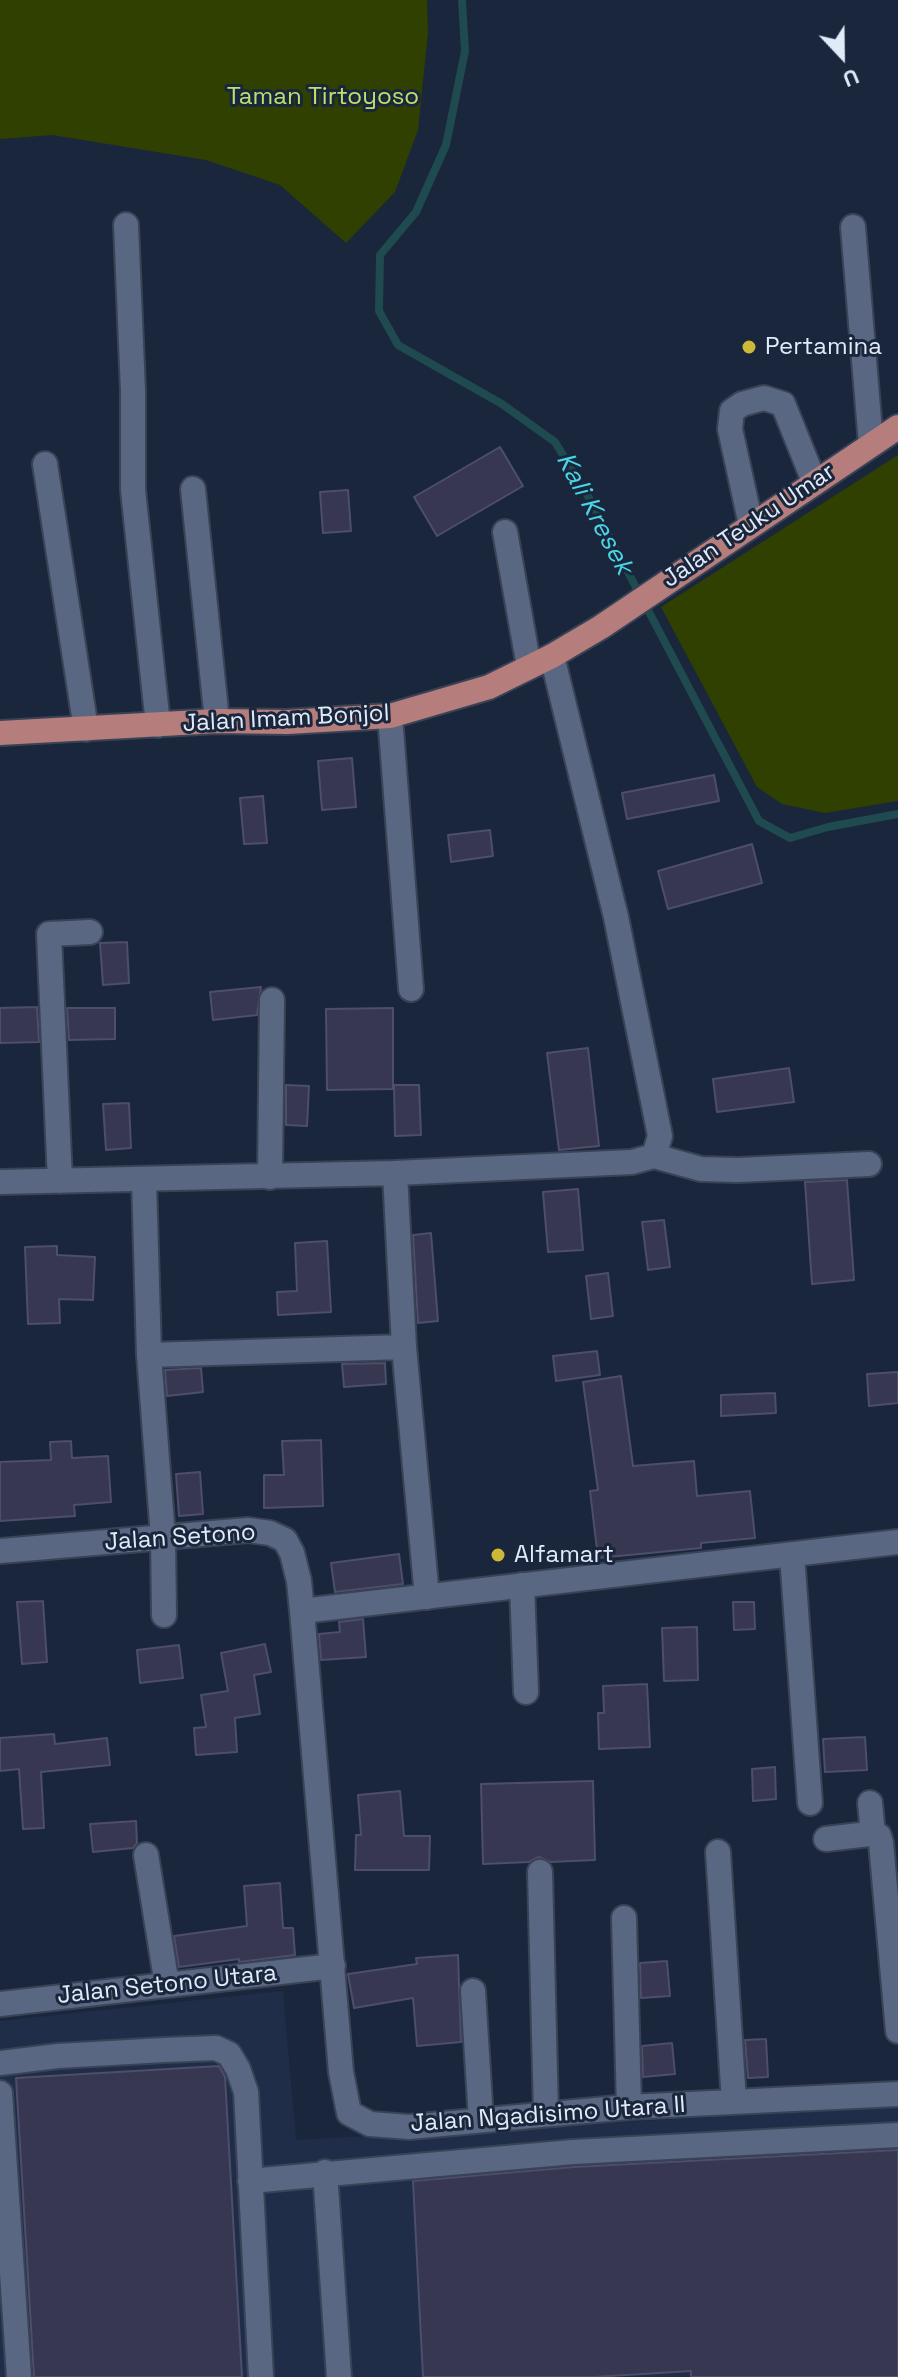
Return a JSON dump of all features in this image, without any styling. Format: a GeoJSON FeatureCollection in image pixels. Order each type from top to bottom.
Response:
{"type":"FeatureCollection","features":[{"type":"Feature","properties":{"kind":"main road","name":"Jalan Teuku Umar"},"geometry":{"type":"LineString","coordinates":[[601,627],[898,427]]}},
{"type":"Feature","properties":{"kind":"main road","name":"Jalan Imam Bonjol"},"geometry":{"type":"LineString","coordinates":[[0,733],[217,721],[287,722],[390,716],[489,687],[552,656],[601,627]]}},
{"type":"Feature","properties":{"kind":"street"},"geometry":{"type":"LineString","coordinates":[[126,225],[133,391],[133,490],[158,725]]}},
{"type":"Feature","properties":{"kind":"street"},"geometry":{"type":"LineString","coordinates":[[853,227],[871,444]]}},
{"type":"Feature","properties":{"kind":"street"},"geometry":{"type":"LineString","coordinates":[[751,525],[730,429],[732,411],[742,404],[764,398],[783,404],[814,481]]}},
{"type":"Feature","properties":{"kind":"street"},"geometry":{"type":"LineString","coordinates":[[45,464],[86,729]]}},
{"type":"Feature","properties":{"kind":"street"},"geometry":{"type":"LineString","coordinates":[[193,489],[217,721]]}},
{"type":"Feature","properties":{"kind":"street"},"geometry":{"type":"LineString","coordinates":[[505,532],[529,667]]}},
{"type":"Feature","properties":{"kind":"street"},"geometry":{"type":"LineString","coordinates":[[552,656],[616,917],[660,1136],[654,1156]]}},
{"type":"Feature","properties":{"kind":"street"},"geometry":{"type":"LineString","coordinates":[[390,716],[411,989]]}},
{"type":"Feature","properties":{"kind":"street"},"geometry":{"type":"LineString","coordinates":[[60,1181],[49,934],[90,932]]}},
{"type":"Feature","properties":{"kind":"street"},"geometry":{"type":"LineString","coordinates":[[270,1177],[272,1000]]}},
{"type":"Feature","properties":{"kind":"street"},"geometry":{"type":"LineString","coordinates":[[0,1182],[395,1173],[632,1162],[654,1156],[701,1169],[869,1164]]}},
{"type":"Feature","properties":{"kind":"street"},"geometry":{"type":"LineString","coordinates":[[395,1173],[404,1347],[427,1597]]}},
{"type":"Feature","properties":{"kind":"street"},"geometry":{"type":"LineString","coordinates":[[144,1180],[149,1355],[163,1537],[164,1615]]}},
{"type":"Feature","properties":{"kind":"street"},"geometry":{"type":"LineString","coordinates":[[149,1355],[404,1347]]}},
{"type":"Feature","properties":{"kind":"street","name":"Jalan Setono"},"geometry":{"type":"LineString","coordinates":[[0,1551],[248,1530],[270,1533],[285,1540],[292,1553],[302,1611]]}},
{"type":"Feature","properties":{"kind":"street"},"geometry":{"type":"LineString","coordinates":[[333,1966],[302,1611],[898,1542]]}},
{"type":"Feature","properties":{"kind":"street"},"geometry":{"type":"LineString","coordinates":[[792,1555],[810,1803]]}},
{"type":"Feature","properties":{"kind":"street"},"geometry":{"type":"LineString","coordinates":[[522,1585],[526,1692]]}},
{"type":"Feature","properties":{"kind":"street"},"geometry":{"type":"LineString","coordinates":[[870,1803],[884,1840],[898,2031]]}},
{"type":"Feature","properties":{"kind":"street"},"geometry":{"type":"LineString","coordinates":[[826,1839],[884,1840]]}},
{"type":"Feature","properties":{"kind":"street"},"geometry":{"type":"LineString","coordinates":[[718,1852],[734,2102]]}},
{"type":"Feature","properties":{"kind":"street"},"geometry":{"type":"LineString","coordinates":[[146,1855],[167,1985]]}},
{"type":"Feature","properties":{"kind":"street"},"geometry":{"type":"LineString","coordinates":[[540,1872],[546,2114]]}},
{"type":"Feature","properties":{"kind":"street"},"geometry":{"type":"LineString","coordinates":[[624,1918],[629,2107]]}},
{"type":"Feature","properties":{"kind":"street","name":"Jalan Setono Utara"},"geometry":{"type":"LineString","coordinates":[[0,2004],[333,1966]]}},
{"type":"Feature","properties":{"kind":"street","name":"Jalan Ngadisimo Utara II"},"geometry":{"type":"LineString","coordinates":[[333,1966],[341,2072],[349,2113],[370,2124],[409,2127],[629,2107],[898,2094]]}},
{"type":"Feature","properties":{"kind":"street"},"geometry":{"type":"LineString","coordinates":[[473,1991],[481,2120]]}},
{"type":"Feature","properties":{"kind":"street"},"geometry":{"type":"LineString","coordinates":[[0,2063],[58,2056],[216,2048],[229,2054],[246,2092],[261,2377]]}},
{"type":"Feature","properties":{"kind":"street"},"geometry":{"type":"LineString","coordinates":[[0,2093],[19,2377]]}},
{"type":"Feature","properties":{"kind":"street"},"geometry":{"type":"LineString","coordinates":[[250,2181],[573,2152],[898,2135]]}},
{"type":"Feature","properties":{"kind":"street"},"geometry":{"type":"LineString","coordinates":[[325,2172],[339,2377]]}},
{"type":"Feature","properties":{"kind":"shaded area"},"geometry":{"type":"Polygon","coordinates":[[[283,1991],[296,2140],[898,2107],[898,2377],[0,2377],[0,2021],[283,1991]]]}},
{"type":"Feature","properties":{"kind":"green space","name":"Taman Tirtoyoso"},"geometry":{"type":"Polygon","coordinates":[[[0,0],[427,0],[428,32],[418,130],[395,192],[346,243],[280,185],[206,160],[52,135],[0,139],[0,0]]]}},
{"type":"Feature","properties":{"kind":"green space"},"geometry":{"type":"Polygon","coordinates":[[[898,455],[898,801],[825,813],[782,804],[757,787],[661,607],[898,455]]]}},
{"type":"Feature","properties":{"kind":"building"},"geometry":{"type":"Polygon","coordinates":[[[500,447],[523,486],[437,536],[414,497],[500,447]]]}},
{"type":"Feature","properties":{"kind":"building"},"geometry":{"type":"Polygon","coordinates":[[[348,490],[351,531],[323,533],[320,492],[348,490]]]}},
{"type":"Feature","properties":{"kind":"building"},"geometry":{"type":"Polygon","coordinates":[[[352,758],[356,807],[322,810],[318,761],[352,758]]]}},
{"type":"Feature","properties":{"kind":"building"},"geometry":{"type":"Polygon","coordinates":[[[714,775],[719,801],[627,819],[622,793],[714,775]]]}},
{"type":"Feature","properties":{"kind":"building"},"geometry":{"type":"Polygon","coordinates":[[[263,796],[267,843],[244,844],[240,798],[263,796]]]}},
{"type":"Feature","properties":{"kind":"building"},"geometry":{"type":"Polygon","coordinates":[[[490,830],[493,856],[451,862],[448,835],[490,830]]]}},
{"type":"Feature","properties":{"kind":"building"},"geometry":{"type":"Polygon","coordinates":[[[752,844],[762,883],[668,909],[658,871],[752,844]]]}},
{"type":"Feature","properties":{"kind":"building"},"geometry":{"type":"Polygon","coordinates":[[[127,942],[129,983],[103,985],[100,943],[127,942]]]}},
{"type":"Feature","properties":{"kind":"building"},"geometry":{"type":"Polygon","coordinates":[[[261,987],[257,1015],[213,1020],[210,992],[261,987]]]}},
{"type":"Feature","properties":{"kind":"building"},"geometry":{"type":"Polygon","coordinates":[[[37,1007],[39,1042],[0,1043],[0,1008],[37,1007]]]}},
{"type":"Feature","properties":{"kind":"building"},"geometry":{"type":"Polygon","coordinates":[[[67,1008],[115,1008],[115,1039],[69,1040],[67,1008]]]}},
{"type":"Feature","properties":{"kind":"building"},"geometry":{"type":"Polygon","coordinates":[[[393,1008],[393,1089],[327,1090],[326,1009],[393,1008]]]}},
{"type":"Feature","properties":{"kind":"building"},"geometry":{"type":"Polygon","coordinates":[[[588,1048],[599,1146],[559,1150],[547,1053],[588,1048]]]}},
{"type":"Feature","properties":{"kind":"building"},"geometry":{"type":"Polygon","coordinates":[[[789,1068],[794,1102],[717,1112],[713,1079],[789,1068]]]}},
{"type":"Feature","properties":{"kind":"building"},"geometry":{"type":"Polygon","coordinates":[[[286,1085],[309,1086],[307,1126],[286,1125],[286,1085]]]}},
{"type":"Feature","properties":{"kind":"building"},"geometry":{"type":"Polygon","coordinates":[[[394,1085],[419,1085],[421,1135],[395,1136],[394,1085]]]}},
{"type":"Feature","properties":{"kind":"building"},"geometry":{"type":"Polygon","coordinates":[[[129,1103],[131,1148],[106,1150],[103,1104],[129,1103]]]}},
{"type":"Feature","properties":{"kind":"building"},"geometry":{"type":"Polygon","coordinates":[[[847,1180],[854,1280],[812,1284],[805,1182],[847,1180]]]}},
{"type":"Feature","properties":{"kind":"building"},"geometry":{"type":"Polygon","coordinates":[[[578,1189],[583,1250],[548,1252],[543,1192],[578,1189]]]}},
{"type":"Feature","properties":{"kind":"building"},"geometry":{"type":"Polygon","coordinates":[[[664,1220],[670,1267],[648,1270],[642,1222],[664,1220]]]}},
{"type":"Feature","properties":{"kind":"building"},"geometry":{"type":"Polygon","coordinates":[[[431,1233],[438,1321],[418,1323],[413,1235],[431,1233]]]}},
{"type":"Feature","properties":{"kind":"building"},"geometry":{"type":"Polygon","coordinates":[[[327,1241],[331,1312],[278,1315],[277,1292],[297,1291],[295,1243],[327,1241]]]}},
{"type":"Feature","properties":{"kind":"building"},"geometry":{"type":"Polygon","coordinates":[[[57,1246],[57,1255],[95,1257],[93,1300],[59,1299],[60,1323],[28,1324],[25,1247],[57,1246]]]}},
{"type":"Feature","properties":{"kind":"building"},"geometry":{"type":"Polygon","coordinates":[[[608,1273],[613,1316],[591,1319],[586,1276],[608,1273]]]}},
{"type":"Feature","properties":{"kind":"building"},"geometry":{"type":"Polygon","coordinates":[[[597,1351],[600,1375],[556,1381],[553,1356],[597,1351]]]}},
{"type":"Feature","properties":{"kind":"building"},"geometry":{"type":"Polygon","coordinates":[[[385,1363],[386,1384],[344,1387],[342,1364],[385,1363]]]}},
{"type":"Feature","properties":{"kind":"building"},"geometry":{"type":"Polygon","coordinates":[[[201,1368],[203,1392],[167,1396],[165,1370],[201,1368]]]}},
{"type":"Feature","properties":{"kind":"building"},"geometry":{"type":"Polygon","coordinates":[[[898,1372],[898,1403],[869,1406],[867,1374],[898,1372]]]}},
{"type":"Feature","properties":{"kind":"building"},"geometry":{"type":"Polygon","coordinates":[[[621,1376],[633,1466],[694,1461],[697,1496],[750,1491],[755,1538],[701,1543],[701,1548],[598,1558],[590,1491],[598,1490],[583,1382],[621,1376]]]}},
{"type":"Feature","properties":{"kind":"building"},"geometry":{"type":"Polygon","coordinates":[[[775,1393],[776,1413],[721,1416],[721,1395],[775,1393]]]}},
{"type":"Feature","properties":{"kind":"building"},"geometry":{"type":"Polygon","coordinates":[[[321,1440],[323,1506],[264,1508],[264,1475],[284,1475],[282,1441],[321,1440]]]}},
{"type":"Feature","properties":{"kind":"building"},"geometry":{"type":"Polygon","coordinates":[[[71,1441],[72,1458],[108,1456],[111,1502],[74,1505],[75,1516],[0,1521],[0,1462],[51,1460],[50,1442],[71,1441]]]}},
{"type":"Feature","properties":{"kind":"building"},"geometry":{"type":"Polygon","coordinates":[[[200,1472],[203,1514],[179,1516],[176,1474],[200,1472]]]}},
{"type":"Feature","properties":{"kind":"building"},"geometry":{"type":"Polygon","coordinates":[[[399,1554],[403,1584],[335,1592],[331,1563],[399,1554]]]}},
{"type":"Feature","properties":{"kind":"building"},"geometry":{"type":"Polygon","coordinates":[[[43,1601],[47,1662],[22,1664],[17,1602],[43,1601]]]}},
{"type":"Feature","properties":{"kind":"building"},"geometry":{"type":"Polygon","coordinates":[[[733,1602],[754,1602],[755,1629],[734,1630],[733,1602]]]}},
{"type":"Feature","properties":{"kind":"building"},"geometry":{"type":"Polygon","coordinates":[[[363,1619],[366,1657],[321,1660],[319,1634],[340,1632],[339,1622],[363,1619]]]}},
{"type":"Feature","properties":{"kind":"building"},"geometry":{"type":"Polygon","coordinates":[[[697,1627],[698,1680],[664,1681],[662,1628],[697,1627]]]}},
{"type":"Feature","properties":{"kind":"building"},"geometry":{"type":"Polygon","coordinates":[[[265,1644],[271,1672],[254,1675],[260,1714],[235,1718],[237,1752],[196,1755],[194,1728],[206,1727],[201,1695],[228,1691],[221,1653],[265,1644]]]}},
{"type":"Feature","properties":{"kind":"building"},"geometry":{"type":"Polygon","coordinates":[[[179,1645],[183,1678],[140,1683],[137,1650],[179,1645]]]}},
{"type":"Feature","properties":{"kind":"building"},"geometry":{"type":"Polygon","coordinates":[[[647,1684],[650,1747],[599,1749],[598,1713],[604,1713],[603,1686],[647,1684]]]}},
{"type":"Feature","properties":{"kind":"building"},"geometry":{"type":"Polygon","coordinates":[[[54,1734],[55,1744],[107,1738],[110,1765],[41,1772],[44,1828],[23,1829],[19,1769],[0,1771],[0,1738],[54,1734]]]}},
{"type":"Feature","properties":{"kind":"building"},"geometry":{"type":"Polygon","coordinates":[[[865,1737],[867,1770],[825,1772],[823,1739],[865,1737]]]}},
{"type":"Feature","properties":{"kind":"building"},"geometry":{"type":"Polygon","coordinates":[[[775,1767],[776,1799],[753,1801],[752,1769],[775,1767]]]}},
{"type":"Feature","properties":{"kind":"building"},"geometry":{"type":"Polygon","coordinates":[[[593,1781],[595,1860],[550,1862],[539,1857],[529,1862],[483,1864],[481,1784],[593,1781]]]}},
{"type":"Feature","properties":{"kind":"building"},"geometry":{"type":"Polygon","coordinates":[[[400,1791],[404,1836],[430,1836],[429,1870],[355,1870],[356,1835],[361,1835],[358,1795],[400,1791]]]}},
{"type":"Feature","properties":{"kind":"building"},"geometry":{"type":"Polygon","coordinates":[[[136,1821],[137,1843],[133,1848],[93,1852],[90,1824],[136,1821]]]}},
{"type":"Feature","properties":{"kind":"building"},"geometry":{"type":"Polygon","coordinates":[[[280,1883],[283,1928],[293,1928],[295,1955],[179,1967],[174,1936],[247,1926],[244,1886],[280,1883]]]}},
{"type":"Feature","properties":{"kind":"building"},"geometry":{"type":"Polygon","coordinates":[[[458,1955],[461,2042],[417,2046],[413,1998],[354,2008],[348,1974],[417,1964],[416,1958],[458,1955]]]}},
{"type":"Feature","properties":{"kind":"building"},"geometry":{"type":"Polygon","coordinates":[[[667,1961],[670,1996],[641,1998],[640,1963],[667,1961]]]}},
{"type":"Feature","properties":{"kind":"building"},"geometry":{"type":"Polygon","coordinates":[[[766,2039],[768,2077],[748,2078],[745,2040],[766,2039]]]}},
{"type":"Feature","properties":{"kind":"building"},"geometry":{"type":"Polygon","coordinates":[[[672,2043],[675,2074],[643,2077],[642,2046],[672,2043]]]}},
{"type":"Feature","properties":{"kind":"building"},"geometry":{"type":"Polygon","coordinates":[[[219,2066],[225,2077],[242,2377],[34,2377],[16,2078],[219,2066]]]}},
{"type":"Feature","properties":{"kind":"building"},"geometry":{"type":"Polygon","coordinates":[[[898,2150],[898,2377],[691,2377],[691,2371],[594,2377],[423,2377],[413,2181],[574,2167],[898,2150]]]}},
{"type":"Feature","properties":{"kind":"waterway","name":"Kali Kresek"},"geometry":{"type":"LineString","coordinates":[[462,0],[465,51],[446,145],[416,212],[380,255],[379,311],[398,345],[502,404],[555,442],[589,498],[759,821],[790,838],[828,827],[898,814]]}},
{"type":"Feature","properties":{"kind":"place","name":"Pertamina"},"geometry":{"type":"Point","coordinates":[749,347]}},
{"type":"Feature","properties":{"kind":"place","name":"Alfamart"},"geometry":{"type":"Point","coordinates":[498,1555]}}]}
